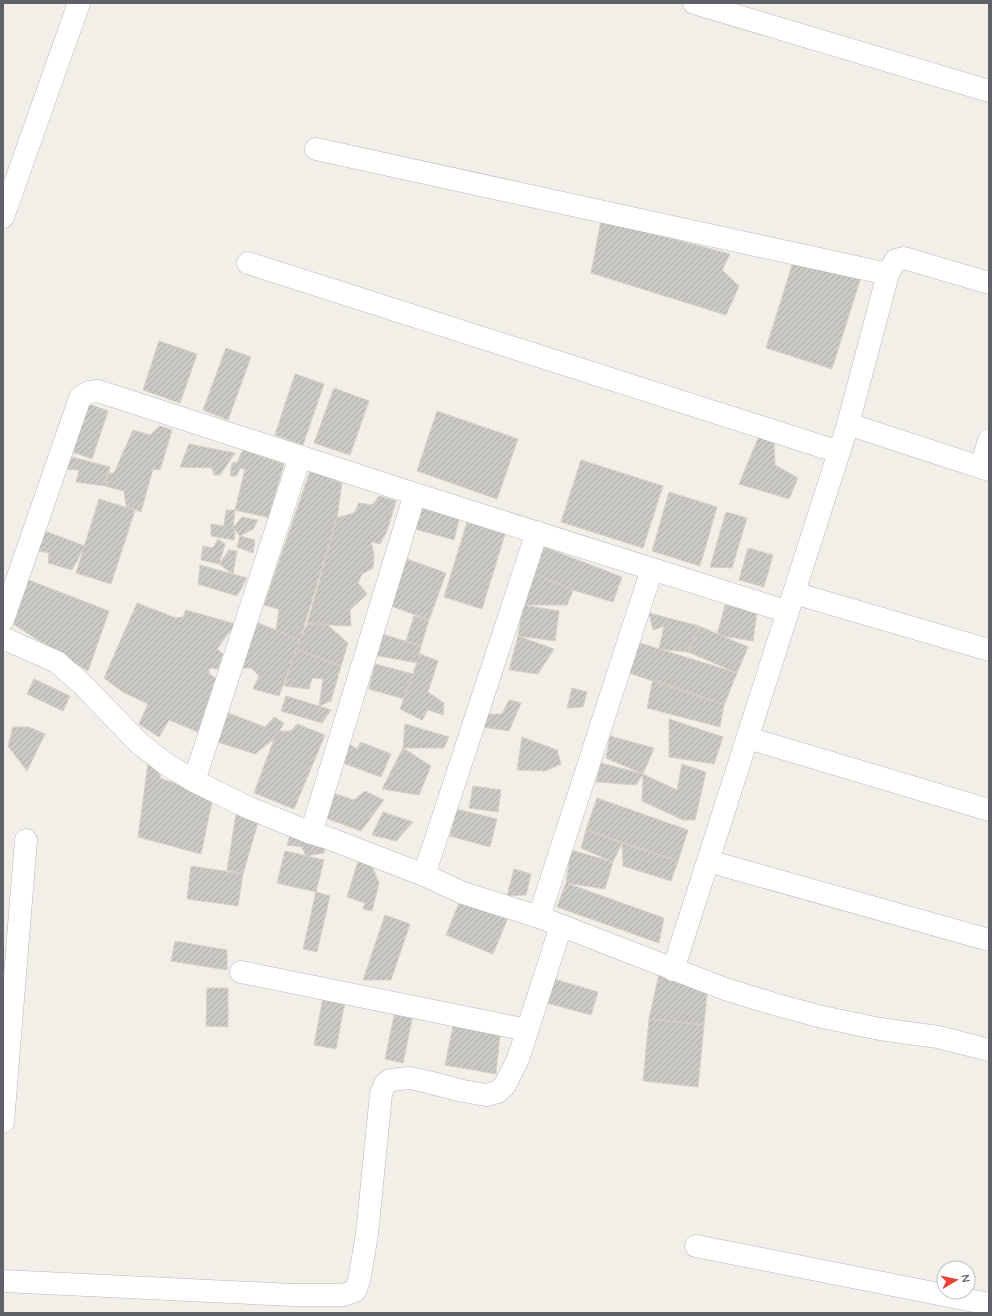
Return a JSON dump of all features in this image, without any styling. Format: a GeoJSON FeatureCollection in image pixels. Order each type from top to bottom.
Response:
{"type":"FeatureCollection","features":[{"type":"Feature","properties":{"kind":"street"},"geometry":{"type":"LineString","coordinates":[[3,217],[79,3]]}},
{"type":"Feature","properties":{"kind":"street"},"geometry":{"type":"LineString","coordinates":[[694,3],[989,91]]}},
{"type":"Feature","properties":{"kind":"street"},"geometry":{"type":"LineString","coordinates":[[316,149],[888,274]]}},
{"type":"Feature","properties":{"kind":"street"},"geometry":{"type":"LineString","coordinates":[[674,970],[848,424],[888,274],[896,260],[904,258],[989,283]]}},
{"type":"Feature","properties":{"kind":"street"},"geometry":{"type":"LineString","coordinates":[[248,262],[839,452]]}},
{"type":"Feature","properties":{"kind":"street"},"geometry":{"type":"LineString","coordinates":[[3,620],[80,398],[89,392],[98,391],[652,569],[989,650]]}},
{"type":"Feature","properties":{"kind":"street"},"geometry":{"type":"LineString","coordinates":[[848,424],[985,468],[989,440]]}},
{"type":"Feature","properties":{"kind":"street"},"geometry":{"type":"LineString","coordinates":[[194,781],[300,457]]}},
{"type":"Feature","properties":{"kind":"street"},"geometry":{"type":"LineString","coordinates":[[311,833],[415,494]]}},
{"type":"Feature","properties":{"kind":"street"},"geometry":{"type":"LineString","coordinates":[[424,875],[537,532]]}},
{"type":"Feature","properties":{"kind":"street"},"geometry":{"type":"LineString","coordinates":[[539,918],[652,569]]}},
{"type":"Feature","properties":{"kind":"street"},"geometry":{"type":"LineString","coordinates":[[3,638],[57,662],[83,685],[139,743],[166,764],[194,781],[248,807],[311,833],[328,838],[424,875],[463,893],[561,926],[725,989],[822,1017],[880,1029],[938,1037],[989,1050]]}},
{"type":"Feature","properties":{"kind":"street"},"geometry":{"type":"LineString","coordinates":[[748,738],[989,810]]}},
{"type":"Feature","properties":{"kind":"street"},"geometry":{"type":"LineString","coordinates":[[3,1122],[26,840]]}},
{"type":"Feature","properties":{"kind":"street"},"geometry":{"type":"LineString","coordinates":[[708,861],[989,940]]}},
{"type":"Feature","properties":{"kind":"street"},"geometry":{"type":"LineString","coordinates":[[3,1281],[293,1295],[343,1295],[355,1291],[359,1281],[367,1234],[381,1094],[385,1084],[390,1080],[410,1078],[486,1095],[498,1092],[505,1086],[518,1059],[561,926]]}},
{"type":"Feature","properties":{"kind":"street"},"geometry":{"type":"LineString","coordinates":[[241,972],[527,1030]]}},
{"type":"Feature","properties":{"kind":"street"},"geometry":{"type":"LineString","coordinates":[[696,1246],[989,1304]]}},
{"type":"Feature","properties":{"kind":"building"},"geometry":{"type":"Polygon","coordinates":[[[601,220],[730,254],[722,270],[739,286],[726,315],[591,273],[601,220]]]}},
{"type":"Feature","properties":{"kind":"building"},"geometry":{"type":"Polygon","coordinates":[[[795,256],[861,277],[832,369],[766,348],[795,256]]]}},
{"type":"Feature","properties":{"kind":"building"},"geometry":{"type":"Polygon","coordinates":[[[159,341],[197,354],[180,403],[143,390],[159,341]]]}},
{"type":"Feature","properties":{"kind":"building"},"geometry":{"type":"Polygon","coordinates":[[[226,348],[251,357],[228,420],[203,410],[226,348]]]}},
{"type":"Feature","properties":{"kind":"building"},"geometry":{"type":"Polygon","coordinates":[[[295,374],[324,384],[303,445],[275,435],[295,374]]]}},
{"type":"Feature","properties":{"kind":"building"},"geometry":{"type":"Polygon","coordinates":[[[334,388],[369,401],[350,455],[314,443],[334,388]]]}},
{"type":"Feature","properties":{"kind":"building"},"geometry":{"type":"Polygon","coordinates":[[[86,403],[108,411],[92,459],[70,451],[86,403]]]}},
{"type":"Feature","properties":{"kind":"building"},"geometry":{"type":"Polygon","coordinates":[[[437,411],[518,439],[497,499],[417,471],[437,411]]]}},
{"type":"Feature","properties":{"kind":"building"},"geometry":{"type":"Polygon","coordinates":[[[160,426],[172,430],[160,470],[153,469],[141,512],[126,506],[124,491],[105,486],[107,473],[114,473],[133,430],[150,435],[160,426]]]}},
{"type":"Feature","properties":{"kind":"building"},"geometry":{"type":"Polygon","coordinates":[[[759,436],[774,442],[775,465],[798,478],[789,499],[739,484],[759,436]]]}},
{"type":"Feature","properties":{"kind":"building"},"geometry":{"type":"Polygon","coordinates":[[[189,444],[235,453],[220,475],[214,475],[212,468],[180,467],[189,444]]]}},
{"type":"Feature","properties":{"kind":"building"},"geometry":{"type":"Polygon","coordinates":[[[243,450],[284,464],[271,508],[270,518],[235,510],[245,469],[240,468],[237,476],[230,476],[232,463],[237,462],[243,450]]]}},
{"type":"Feature","properties":{"kind":"building"},"geometry":{"type":"Polygon","coordinates":[[[65,455],[110,467],[105,486],[76,482],[79,470],[61,469],[65,455]]]}},
{"type":"Feature","properties":{"kind":"building"},"geometry":{"type":"Polygon","coordinates":[[[581,460],[663,486],[643,548],[561,522],[581,460]]]}},
{"type":"Feature","properties":{"kind":"building"},"geometry":{"type":"Polygon","coordinates":[[[310,471],[342,483],[337,518],[300,640],[276,630],[279,609],[264,605],[310,471]]]}},
{"type":"Feature","properties":{"kind":"building"},"geometry":{"type":"Polygon","coordinates":[[[669,492],[717,507],[700,566],[652,551],[669,492]]]}},
{"type":"Feature","properties":{"kind":"building"},"geometry":{"type":"Polygon","coordinates":[[[379,496],[396,501],[387,531],[380,544],[371,542],[374,554],[373,568],[362,574],[358,583],[367,594],[350,610],[351,626],[307,624],[337,518],[354,513],[359,503],[372,505],[379,496]]]}},
{"type":"Feature","properties":{"kind":"building"},"geometry":{"type":"Polygon","coordinates":[[[99,499],[135,510],[111,584],[76,573],[99,499]]]}},
{"type":"Feature","properties":{"kind":"building"},"geometry":{"type":"Polygon","coordinates":[[[421,505],[460,515],[454,540],[415,529],[421,505]]]}},
{"type":"Feature","properties":{"kind":"building"},"geometry":{"type":"Polygon","coordinates":[[[226,510],[235,510],[233,528],[235,533],[234,540],[211,536],[211,524],[224,526],[226,510]]]}},
{"type":"Feature","properties":{"kind":"building"},"geometry":{"type":"Polygon","coordinates":[[[726,512],[747,518],[732,568],[710,567],[726,512]]]}},
{"type":"Feature","properties":{"kind":"building"},"geometry":{"type":"Polygon","coordinates":[[[242,517],[258,520],[253,529],[240,536],[233,528],[242,517]]]}},
{"type":"Feature","properties":{"kind":"building"},"geometry":{"type":"Polygon","coordinates":[[[467,522],[505,534],[482,609],[444,597],[467,522]]]}},
{"type":"Feature","properties":{"kind":"building"},"geometry":{"type":"Polygon","coordinates":[[[42,530],[85,546],[72,570],[48,563],[49,553],[34,550],[42,530]]]}},
{"type":"Feature","properties":{"kind":"building"},"geometry":{"type":"Polygon","coordinates":[[[240,536],[255,540],[253,553],[237,547],[240,536]]]}},
{"type":"Feature","properties":{"kind":"building"},"geometry":{"type":"Polygon","coordinates":[[[218,539],[225,544],[219,564],[201,560],[203,546],[213,548],[218,539]]]}},
{"type":"Feature","properties":{"kind":"building"},"geometry":{"type":"Polygon","coordinates":[[[544,547],[622,577],[613,602],[573,590],[535,574],[544,547]]]}},
{"type":"Feature","properties":{"kind":"building"},"geometry":{"type":"Polygon","coordinates":[[[748,548],[773,555],[764,587],[739,580],[748,548]]]}},
{"type":"Feature","properties":{"kind":"building"},"geometry":{"type":"Polygon","coordinates":[[[229,550],[237,551],[233,574],[219,564],[229,550]]]}},
{"type":"Feature","properties":{"kind":"building"},"geometry":{"type":"Polygon","coordinates":[[[404,558],[446,573],[429,620],[386,604],[404,558]]]}},
{"type":"Feature","properties":{"kind":"building"},"geometry":{"type":"Polygon","coordinates":[[[200,565],[247,578],[237,596],[198,584],[200,565]]]}},
{"type":"Feature","properties":{"kind":"building"},"geometry":{"type":"Polygon","coordinates":[[[535,574],[573,590],[567,605],[523,605],[535,574]]]}},
{"type":"Feature","properties":{"kind":"building"},"geometry":{"type":"Polygon","coordinates":[[[26,579],[109,611],[88,671],[8,621],[26,579]]]}},
{"type":"Feature","properties":{"kind":"building"},"geometry":{"type":"Polygon","coordinates":[[[137,603],[176,618],[183,617],[186,610],[235,624],[217,649],[223,654],[218,669],[209,668],[209,674],[216,678],[198,732],[169,720],[159,737],[139,724],[148,704],[123,692],[104,678],[137,603]]]}},
{"type":"Feature","properties":{"kind":"building"},"geometry":{"type":"Polygon","coordinates":[[[523,605],[559,611],[555,641],[518,636],[523,605]]]}},
{"type":"Feature","properties":{"kind":"building"},"geometry":{"type":"Polygon","coordinates":[[[725,605],[757,612],[753,641],[717,635],[725,605]]]}},
{"type":"Feature","properties":{"kind":"building"},"geometry":{"type":"Polygon","coordinates":[[[649,613],[699,626],[688,652],[659,649],[664,626],[653,630],[649,613]]]}},
{"type":"Feature","properties":{"kind":"building"},"geometry":{"type":"Polygon","coordinates":[[[414,616],[429,620],[421,646],[406,641],[414,616]]]}},
{"type":"Feature","properties":{"kind":"building"},"geometry":{"type":"Polygon","coordinates":[[[256,622],[300,640],[279,696],[253,689],[259,676],[251,668],[240,668],[256,622]]]}},
{"type":"Feature","properties":{"kind":"building"},"geometry":{"type":"Polygon","coordinates":[[[324,622],[348,643],[341,666],[296,649],[307,624],[324,622]]]}},
{"type":"Feature","properties":{"kind":"building"},"geometry":{"type":"Polygon","coordinates":[[[699,626],[748,647],[737,673],[688,652],[699,626]]]}},
{"type":"Feature","properties":{"kind":"building"},"geometry":{"type":"Polygon","coordinates":[[[382,634],[421,646],[417,663],[374,655],[382,634]]]}},
{"type":"Feature","properties":{"kind":"building"},"geometry":{"type":"Polygon","coordinates":[[[518,636],[554,649],[538,674],[509,670],[518,636]]]}},
{"type":"Feature","properties":{"kind":"building"},"geometry":{"type":"Polygon","coordinates":[[[640,643],[737,673],[724,705],[626,672],[640,643]]]}},
{"type":"Feature","properties":{"kind":"building"},"geometry":{"type":"Polygon","coordinates":[[[296,649],[341,666],[331,701],[319,706],[323,679],[312,678],[309,689],[284,686],[296,649]]]}},
{"type":"Feature","properties":{"kind":"building"},"geometry":{"type":"Polygon","coordinates":[[[420,654],[438,661],[428,692],[444,703],[443,715],[428,710],[422,720],[400,709],[420,654]]]}},
{"type":"Feature","properties":{"kind":"building"},"geometry":{"type":"Polygon","coordinates":[[[375,664],[413,674],[404,699],[369,689],[375,664]]]}},
{"type":"Feature","properties":{"kind":"building"},"geometry":{"type":"Polygon","coordinates":[[[34,679],[70,696],[63,711],[27,694],[34,679]]]}},
{"type":"Feature","properties":{"kind":"building"},"geometry":{"type":"Polygon","coordinates":[[[653,679],[724,705],[720,727],[647,708],[653,679]]]}},
{"type":"Feature","properties":{"kind":"building"},"geometry":{"type":"Polygon","coordinates":[[[572,688],[587,692],[583,707],[567,708],[572,688]]]}},
{"type":"Feature","properties":{"kind":"building"},"geometry":{"type":"Polygon","coordinates":[[[286,696],[331,710],[322,723],[281,711],[286,696]]]}},
{"type":"Feature","properties":{"kind":"building"},"geometry":{"type":"Polygon","coordinates":[[[509,700],[521,703],[509,731],[483,727],[487,714],[502,714],[509,700]]]}},
{"type":"Feature","properties":{"kind":"building"},"geometry":{"type":"Polygon","coordinates":[[[218,709],[265,727],[274,717],[284,723],[275,738],[255,754],[208,739],[218,709]]]}},
{"type":"Feature","properties":{"kind":"building"},"geometry":{"type":"Polygon","coordinates":[[[669,719],[723,737],[714,764],[669,757],[669,719]]]}},
{"type":"Feature","properties":{"kind":"building"},"geometry":{"type":"Polygon","coordinates":[[[297,724],[325,735],[294,809],[254,793],[277,731],[291,731],[297,724]]]}},
{"type":"Feature","properties":{"kind":"building"},"geometry":{"type":"Polygon","coordinates":[[[405,724],[449,737],[444,748],[403,748],[405,724]]]}},
{"type":"Feature","properties":{"kind":"building"},"geometry":{"type":"Polygon","coordinates":[[[13,727],[29,727],[45,734],[27,771],[8,746],[13,727]]]}},
{"type":"Feature","properties":{"kind":"building"},"geometry":{"type":"Polygon","coordinates":[[[610,736],[654,748],[643,774],[606,758],[610,736]]]}},
{"type":"Feature","properties":{"kind":"building"},"geometry":{"type":"Polygon","coordinates":[[[522,737],[557,750],[561,764],[545,771],[517,770],[522,737]]]}},
{"type":"Feature","properties":{"kind":"building"},"geometry":{"type":"Polygon","coordinates":[[[361,742],[391,754],[381,777],[340,762],[347,743],[357,749],[361,742]]]}},
{"type":"Feature","properties":{"kind":"building"},"geometry":{"type":"Polygon","coordinates":[[[403,748],[431,766],[419,795],[382,789],[403,748]]]}},
{"type":"Feature","properties":{"kind":"building"},"geometry":{"type":"Polygon","coordinates":[[[148,763],[160,767],[160,778],[213,797],[201,854],[138,837],[148,763]]]}},
{"type":"Feature","properties":{"kind":"building"},"geometry":{"type":"Polygon","coordinates":[[[601,763],[643,774],[636,785],[596,782],[601,763]]]}},
{"type":"Feature","properties":{"kind":"building"},"geometry":{"type":"Polygon","coordinates":[[[682,764],[706,772],[695,820],[683,820],[642,801],[643,774],[677,790],[682,764]]]}},
{"type":"Feature","properties":{"kind":"building"},"geometry":{"type":"Polygon","coordinates":[[[473,786],[501,790],[498,812],[469,808],[473,786]]]}},
{"type":"Feature","properties":{"kind":"building"},"geometry":{"type":"Polygon","coordinates":[[[365,791],[384,800],[361,831],[323,817],[333,793],[354,800],[365,791]]]}},
{"type":"Feature","properties":{"kind":"building"},"geometry":{"type":"Polygon","coordinates":[[[597,798],[688,830],[678,861],[586,830],[597,798]]]}},
{"type":"Feature","properties":{"kind":"building"},"geometry":{"type":"Polygon","coordinates":[[[456,809],[497,819],[490,847],[450,836],[456,809]]]}},
{"type":"Feature","properties":{"kind":"building"},"geometry":{"type":"Polygon","coordinates":[[[383,812],[413,822],[396,841],[372,835],[383,812]]]}},
{"type":"Feature","properties":{"kind":"building"},"geometry":{"type":"Polygon","coordinates":[[[236,814],[259,819],[243,874],[227,870],[236,814]]]}},
{"type":"Feature","properties":{"kind":"building"},"geometry":{"type":"Polygon","coordinates":[[[293,826],[328,838],[324,853],[306,856],[302,847],[287,845],[293,826]]]}},
{"type":"Feature","properties":{"kind":"building"},"geometry":{"type":"Polygon","coordinates":[[[586,830],[622,843],[613,862],[581,848],[586,830]]]}},
{"type":"Feature","properties":{"kind":"building"},"geometry":{"type":"Polygon","coordinates":[[[622,843],[678,861],[671,881],[623,866],[622,843]]]}},
{"type":"Feature","properties":{"kind":"building"},"geometry":{"type":"Polygon","coordinates":[[[571,850],[613,862],[605,889],[566,883],[571,850]]]}},
{"type":"Feature","properties":{"kind":"building"},"geometry":{"type":"Polygon","coordinates":[[[285,851],[324,860],[316,892],[277,883],[285,851]]]}},
{"type":"Feature","properties":{"kind":"building"},"geometry":{"type":"Polygon","coordinates":[[[359,858],[371,864],[379,883],[372,911],[363,909],[365,903],[347,897],[359,858]]]}},
{"type":"Feature","properties":{"kind":"building"},"geometry":{"type":"Polygon","coordinates":[[[191,866],[243,874],[238,906],[187,899],[191,866]]]}},
{"type":"Feature","properties":{"kind":"building"},"geometry":{"type":"Polygon","coordinates":[[[514,869],[531,874],[526,895],[507,896],[514,869]]]}},
{"type":"Feature","properties":{"kind":"building"},"geometry":{"type":"Polygon","coordinates":[[[566,883],[664,918],[659,943],[557,907],[566,883]]]}},
{"type":"Feature","properties":{"kind":"building"},"geometry":{"type":"Polygon","coordinates":[[[316,892],[330,896],[317,952],[303,949],[316,892]]]}},
{"type":"Feature","properties":{"kind":"building"},"geometry":{"type":"Polygon","coordinates":[[[463,893],[510,913],[493,954],[446,935],[463,893]]]}},
{"type":"Feature","properties":{"kind":"building"},"geometry":{"type":"Polygon","coordinates":[[[385,915],[410,924],[391,980],[363,980],[385,915]]]}},
{"type":"Feature","properties":{"kind":"building"},"geometry":{"type":"Polygon","coordinates":[[[175,941],[227,950],[227,970],[171,961],[175,941]]]}},
{"type":"Feature","properties":{"kind":"building"},"geometry":{"type":"Polygon","coordinates":[[[659,974],[708,985],[704,1025],[649,1019],[659,974]]]}},
{"type":"Feature","properties":{"kind":"building"},"geometry":{"type":"Polygon","coordinates":[[[554,979],[598,992],[591,1015],[547,1003],[554,979]]]}},
{"type":"Feature","properties":{"kind":"building"},"geometry":{"type":"Polygon","coordinates":[[[207,988],[228,988],[228,1027],[206,1026],[207,988]]]}},
{"type":"Feature","properties":{"kind":"building"},"geometry":{"type":"Polygon","coordinates":[[[323,997],[345,1002],[336,1049],[314,1045],[323,997]]]}},
{"type":"Feature","properties":{"kind":"building"},"geometry":{"type":"Polygon","coordinates":[[[395,1011],[413,1015],[403,1063],[385,1059],[395,1011]]]}},
{"type":"Feature","properties":{"kind":"building"},"geometry":{"type":"Polygon","coordinates":[[[649,1019],[704,1025],[698,1087],[643,1081],[649,1019]]]}},
{"type":"Feature","properties":{"kind":"building"},"geometry":{"type":"Polygon","coordinates":[[[453,1026],[500,1035],[496,1074],[445,1065],[453,1026]]]}}]}
